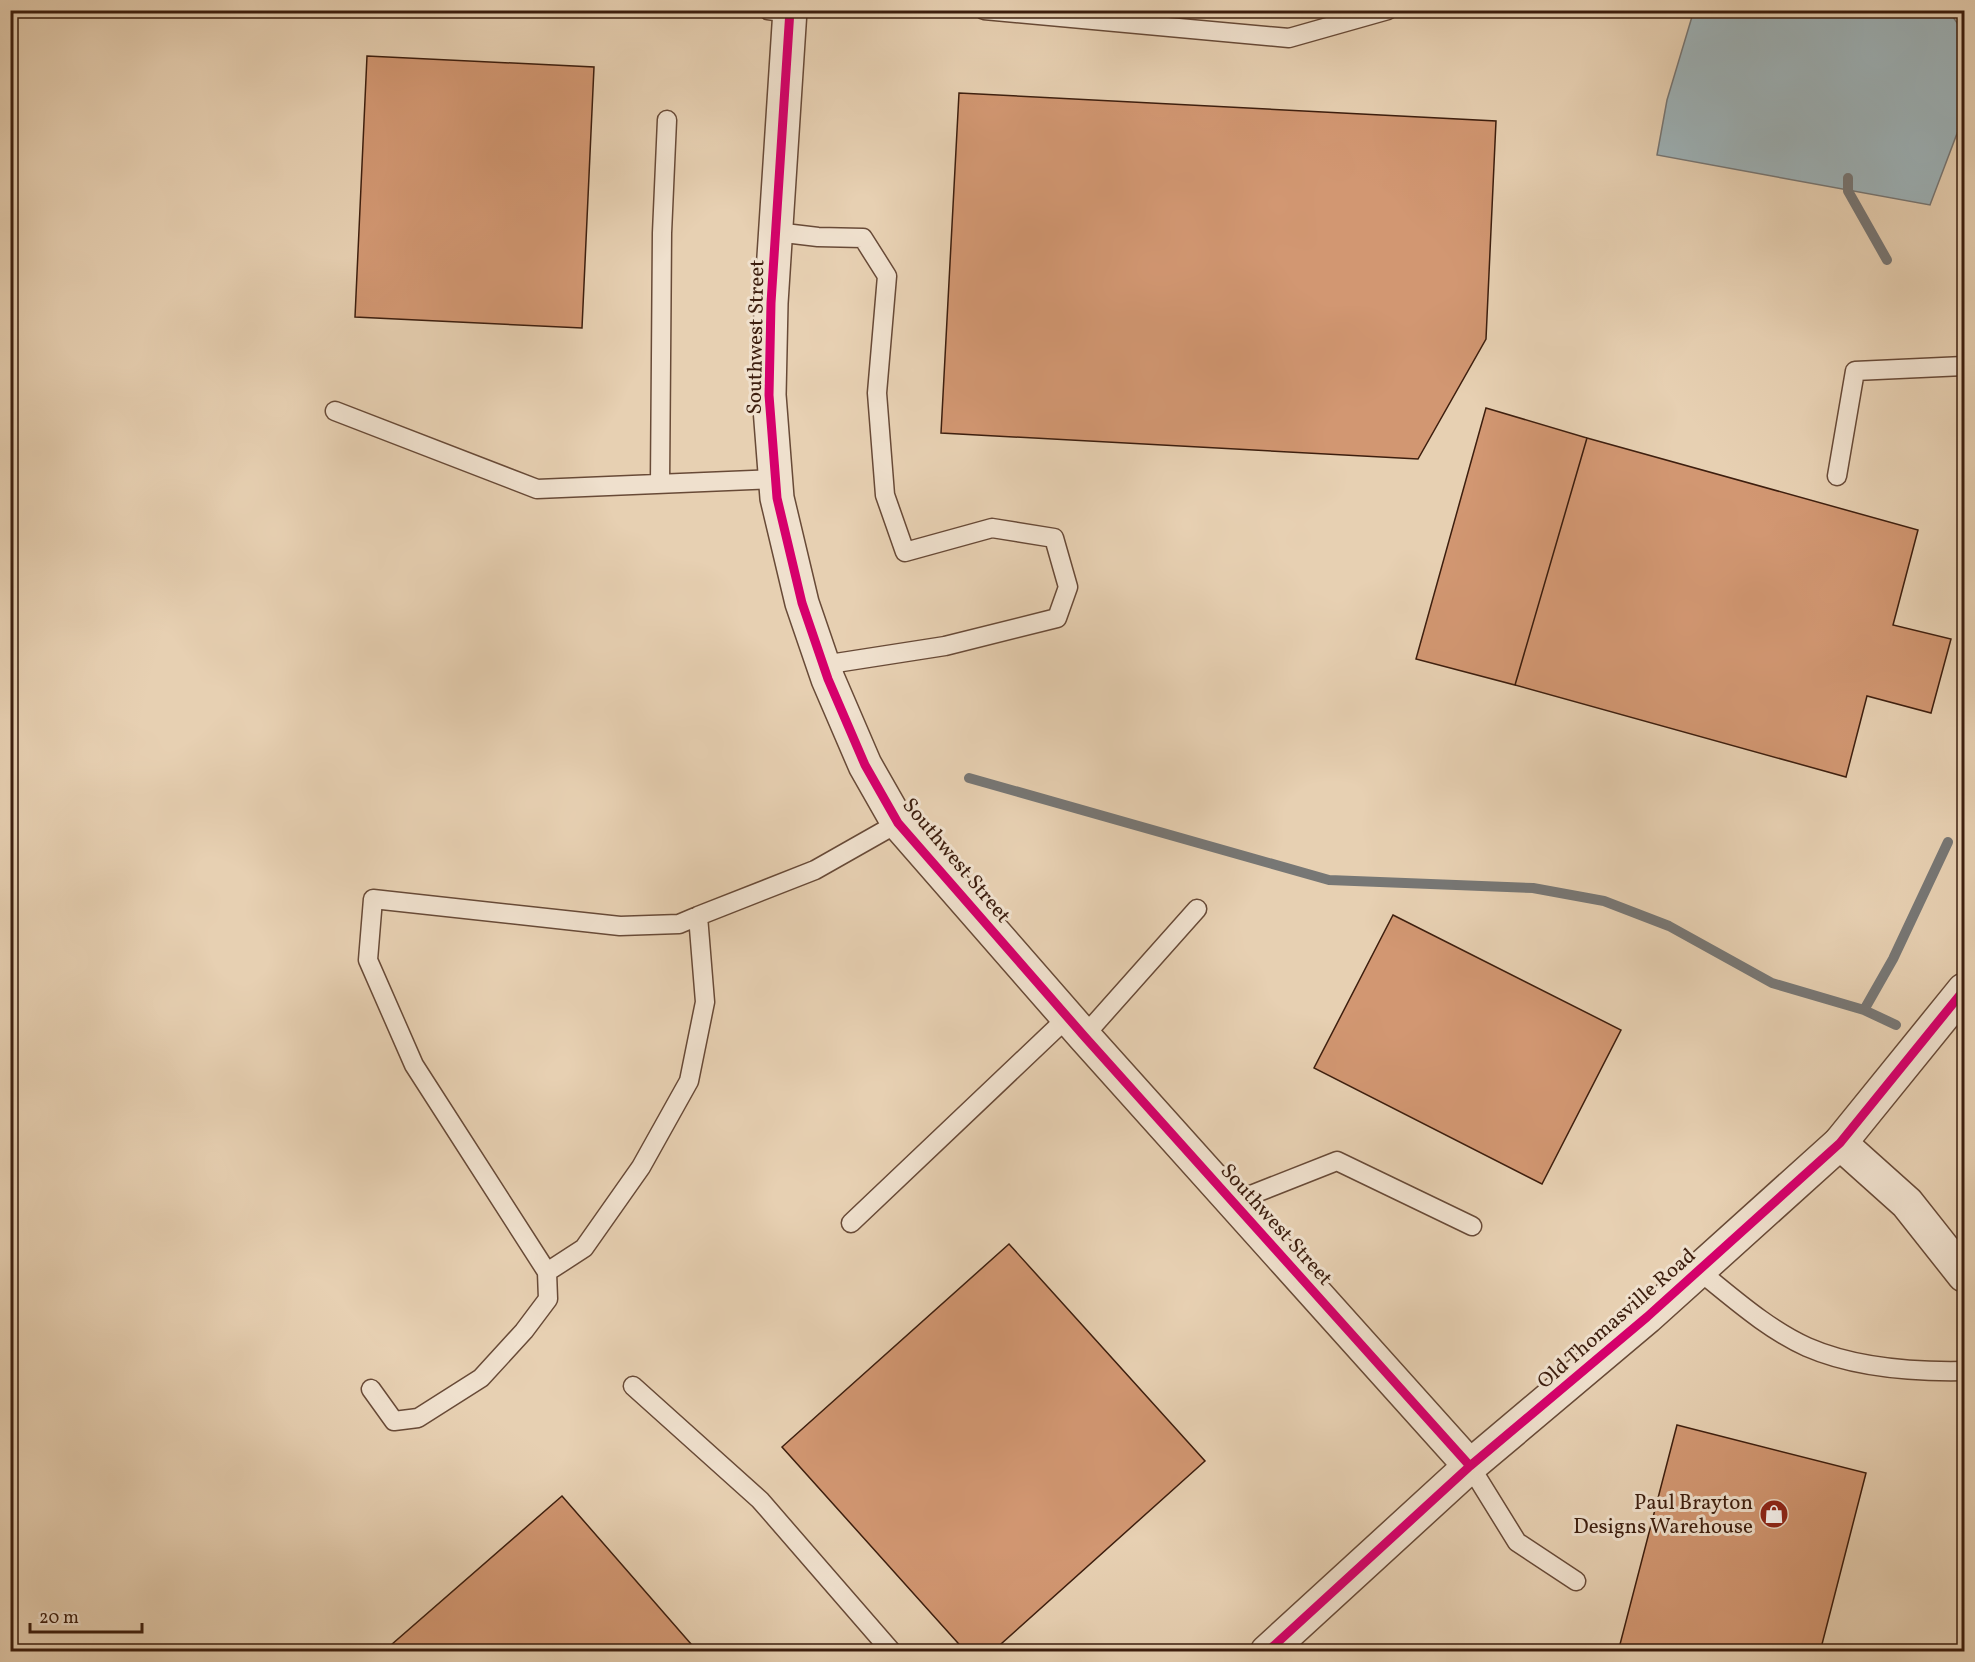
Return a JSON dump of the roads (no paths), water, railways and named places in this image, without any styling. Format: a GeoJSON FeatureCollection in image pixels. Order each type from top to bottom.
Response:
{"type":"FeatureCollection","features":[{"type":"Feature","properties":{"kind":"street","name":"Southwest Street"},"geometry":{"type":"LineString","coordinates":[[783,11],[769,395],[777,498],[802,603],[823,665],[865,765],[898,823],[1076,1027],[1470,1466]]}},
{"type":"Feature","properties":{"kind":"street","name":"Old Thomasville Road"},"geometry":{"type":"LineString","coordinates":[[1267,1652],[1470,1466],[1698,1270],[1840,1143],[1965,990]]}},
{"type":"Feature","properties":{"kind":"street"},"geometry":{"type":"LineString","coordinates":[[1840,1143],[1907,1203],[1965,1275]]}},
{"type":"Feature","properties":{"kind":"lane"},"geometry":{"type":"LineString","coordinates":[[984,10],[1104,16],[1289,38],[1389,10]]}},
{"type":"Feature","properties":{"kind":"lane"},"geometry":{"type":"LineString","coordinates":[[660,483],[662,233],[667,120]]}},
{"type":"Feature","properties":{"kind":"lane"},"geometry":{"type":"LineString","coordinates":[[776,232],[818,237],[863,238],[886,276],[877,393],[885,495],[905,552],[992,528],[1054,538],[1068,587],[1057,618],[945,646],[823,665]]}},
{"type":"Feature","properties":{"kind":"lane"},"geometry":{"type":"LineString","coordinates":[[1837,476],[1856,371],[1965,366]]}},
{"type":"Feature","properties":{"kind":"lane"},"geometry":{"type":"LineString","coordinates":[[335,411],[537,489],[776,479]]}},
{"type":"Feature","properties":{"kind":"lane"},"geometry":{"type":"LineString","coordinates":[[371,1389],[394,1421],[418,1418],[481,1378],[524,1331],[548,1299],[547,1272],[414,1065],[368,960],[374,899],[620,927],[679,924],[815,870],[898,823]]}},
{"type":"Feature","properties":{"kind":"lane"},"geometry":{"type":"LineString","coordinates":[[851,1223],[1076,1027],[1197,909]]}},
{"type":"Feature","properties":{"kind":"lane"},"geometry":{"type":"LineString","coordinates":[[547,1272],[584,1248],[641,1167],[689,1081],[705,1002],[698,916]]}},
{"type":"Feature","properties":{"kind":"lane"},"geometry":{"type":"LineString","coordinates":[[1233,1202],[1337,1161],[1472,1226]]}},
{"type":"Feature","properties":{"kind":"lane"},"geometry":{"type":"LineString","coordinates":[[1698,1270],[1761,1319],[1807,1347],[1861,1362],[1911,1372],[1965,1371]]}},
{"type":"Feature","properties":{"kind":"lane"},"geometry":{"type":"LineString","coordinates":[[633,1386],[760,1500],[892,1652]]}},
{"type":"Feature","properties":{"kind":"lane"},"geometry":{"type":"LineString","coordinates":[[1470,1466],[1517,1542],[1576,1581]]}},
{"type":"Feature","properties":{"kind":"water"},"geometry":{"type":"Polygon","coordinates":[[[1694,10],[1949,11],[1964,33],[1964,115],[1930,205],[1657,155],[1667,100],[1694,10]]]}},
{"type":"Feature","properties":{"kind":"waterway"},"geometry":{"type":"LineString","coordinates":[[1848,178],[1848,191],[1887,260]]}},
{"type":"Feature","properties":{"kind":"waterway"},"geometry":{"type":"LineString","coordinates":[[969,778],[1329,880],[1533,888],[1604,901],[1669,926],[1772,983],[1864,1010],[1896,1025]]}},
{"type":"Feature","properties":{"kind":"waterway"},"geometry":{"type":"LineString","coordinates":[[1864,1010],[1893,959],[1948,842]]}},
{"type":"Feature","properties":{"kind":"place","name":"Paul Brayton Designs Warehouse"},"geometry":{"type":"Point","coordinates":[1774,1514]}}]}
